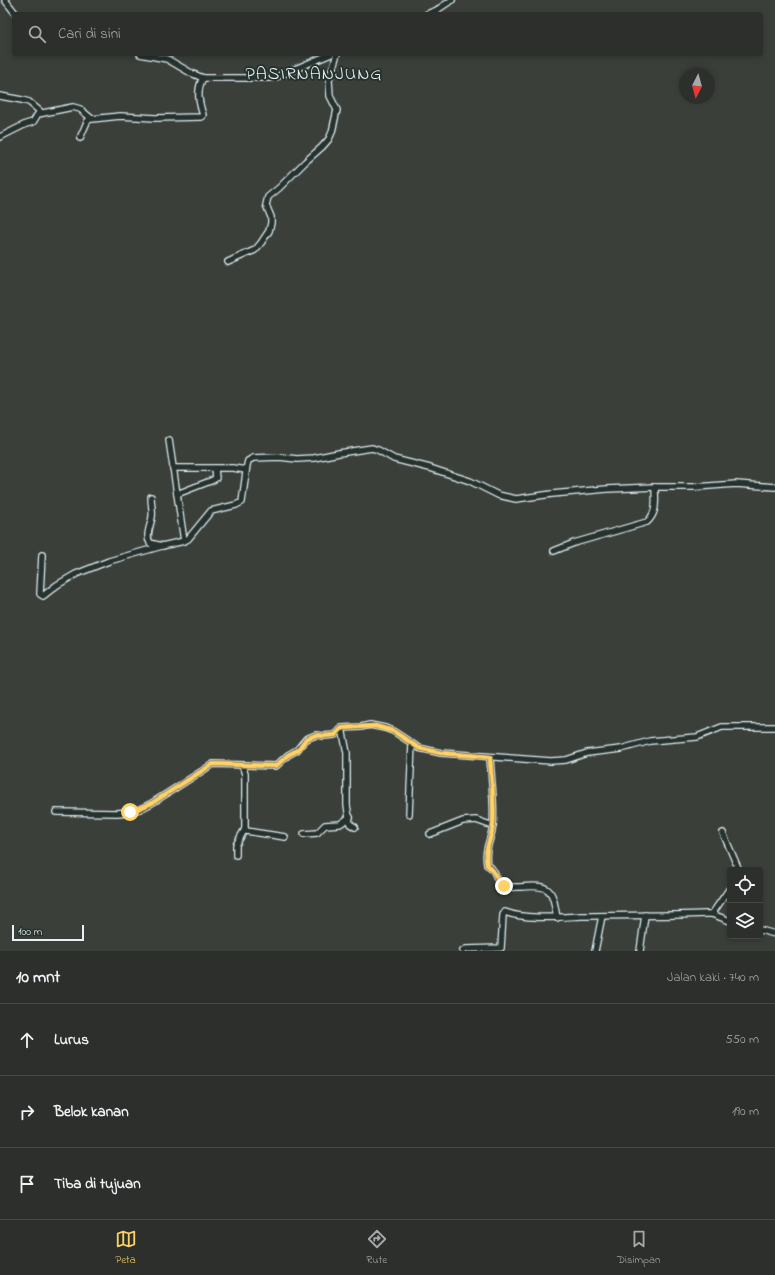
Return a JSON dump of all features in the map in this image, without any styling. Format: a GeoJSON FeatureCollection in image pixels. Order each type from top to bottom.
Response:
{"type":"FeatureCollection","features":[{"type":"Feature","properties":{"kind":"street"},"geometry":{"type":"LineString","coordinates":[[6,0],[15,12]]}},
{"type":"Feature","properties":{"kind":"street"},"geometry":{"type":"LineString","coordinates":[[432,12],[452,0]]}},
{"type":"Feature","properties":{"kind":"street"},"geometry":{"type":"LineString","coordinates":[[151,56],[167,59],[203,78],[276,77],[326,56]]}},
{"type":"Feature","properties":{"kind":"street"},"geometry":{"type":"LineString","coordinates":[[228,262],[254,250],[261,243],[269,231],[272,223],[266,205],[268,197],[322,147],[332,132],[336,119],[337,108],[330,96],[329,80],[336,56]]}},
{"type":"Feature","properties":{"kind":"street"},"geometry":{"type":"LineString","coordinates":[[0,137],[33,122],[38,114],[73,107],[80,109],[90,118],[95,119],[120,116],[155,118],[202,117],[203,115],[200,108],[198,89],[203,78]]}},
{"type":"Feature","properties":{"kind":"street"},"geometry":{"type":"LineString","coordinates":[[0,96],[29,102],[42,113]]}},
{"type":"Feature","properties":{"kind":"street"},"geometry":{"type":"LineString","coordinates":[[80,138],[90,118]]}},
{"type":"Feature","properties":{"kind":"street"},"geometry":{"type":"LineString","coordinates":[[169,440],[184,541]]}},
{"type":"Feature","properties":{"kind":"street"},"geometry":{"type":"LineString","coordinates":[[42,555],[40,594],[43,596],[57,585],[76,574],[109,561],[184,541],[188,539],[211,511],[242,503],[248,461],[253,458],[314,458],[339,452],[372,448],[394,459],[430,468],[470,481],[498,495],[516,499],[575,492],[655,487],[696,487],[736,484],[775,487]]}},
{"type":"Feature","properties":{"kind":"street"},"geometry":{"type":"LineString","coordinates":[[173,468],[233,468],[246,470]]}},
{"type":"Feature","properties":{"kind":"street"},"geometry":{"type":"LineString","coordinates":[[177,494],[215,480],[215,469]]}},
{"type":"Feature","properties":{"kind":"street"},"geometry":{"type":"LineString","coordinates":[[554,551],[574,543],[647,522],[652,517],[654,512],[655,487]]}},
{"type":"Feature","properties":{"kind":"street"},"geometry":{"type":"LineString","coordinates":[[151,498],[152,516],[148,540],[150,543],[162,546]]}},
{"type":"Feature","properties":{"kind":"street"},"geometry":{"type":"LineString","coordinates":[[56,812],[130,812],[152,803],[213,764],[222,763],[276,766],[288,755],[298,750],[306,739],[316,735],[335,735],[342,728],[370,725],[380,727],[393,731],[419,748],[441,753],[560,761],[588,753],[621,749],[650,741],[697,737],[722,727],[775,727]]}},
{"type":"Feature","properties":{"kind":"street"},"geometry":{"type":"LineString","coordinates":[[342,728],[347,753],[346,804],[350,816],[350,824],[355,827]]}},
{"type":"Feature","properties":{"kind":"street"},"geometry":{"type":"LineString","coordinates":[[410,814],[412,744]]}},
{"type":"Feature","properties":{"kind":"street"},"geometry":{"type":"LineString","coordinates":[[490,757],[493,826],[485,855],[487,865],[493,869],[499,882],[506,887],[539,886],[549,890],[553,896],[557,918]]}},
{"type":"Feature","properties":{"kind":"street"},"geometry":{"type":"LineString","coordinates":[[236,855],[236,845],[245,829],[245,774],[242,765]]}},
{"type":"Feature","properties":{"kind":"street"},"geometry":{"type":"LineString","coordinates":[[304,834],[317,833],[325,825],[340,824],[350,816]]}},
{"type":"Feature","properties":{"kind":"street"},"geometry":{"type":"LineString","coordinates":[[430,834],[463,821],[476,820],[493,826]]}},
{"type":"Feature","properties":{"kind":"street"},"geometry":{"type":"LineString","coordinates":[[245,829],[248,832],[285,837]]}},
{"type":"Feature","properties":{"kind":"street"},"geometry":{"type":"LineString","coordinates":[[723,833],[738,867]]}},
{"type":"Feature","properties":{"kind":"street"},"geometry":{"type":"LineString","coordinates":[[712,914],[727,892]]}},
{"type":"Feature","properties":{"kind":"street"},"geometry":{"type":"LineString","coordinates":[[463,951],[466,949],[501,948],[503,915],[505,912],[513,915],[557,918],[712,914],[727,920]]}},
{"type":"Feature","properties":{"kind":"street"},"geometry":{"type":"LineString","coordinates":[[640,951],[646,915]]}},
{"type":"Feature","properties":{"kind":"street"},"geometry":{"type":"LineString","coordinates":[[595,951],[602,916]]}},
{"type":"Feature","properties":{"kind":"street"},"geometry":{"type":"LineString","coordinates":[[763,931],[775,934]]}},
{"type":"Feature","properties":{"kind":"district","name":"PASIRNANJUNG"},"geometry":{"type":"Point","coordinates":[314,73]}},
{"type":"Feature","properties":{"kind":"route"},"geometry":{"type":"LineString","coordinates":[[130,812],[152,803],[213,764],[222,763],[276,766],[288,755],[298,750],[306,739],[316,735],[335,735],[342,728],[370,725],[393,731],[419,748],[441,753],[490,757],[493,826],[485,855],[487,865],[493,869],[499,882],[504,886]]}}]}
